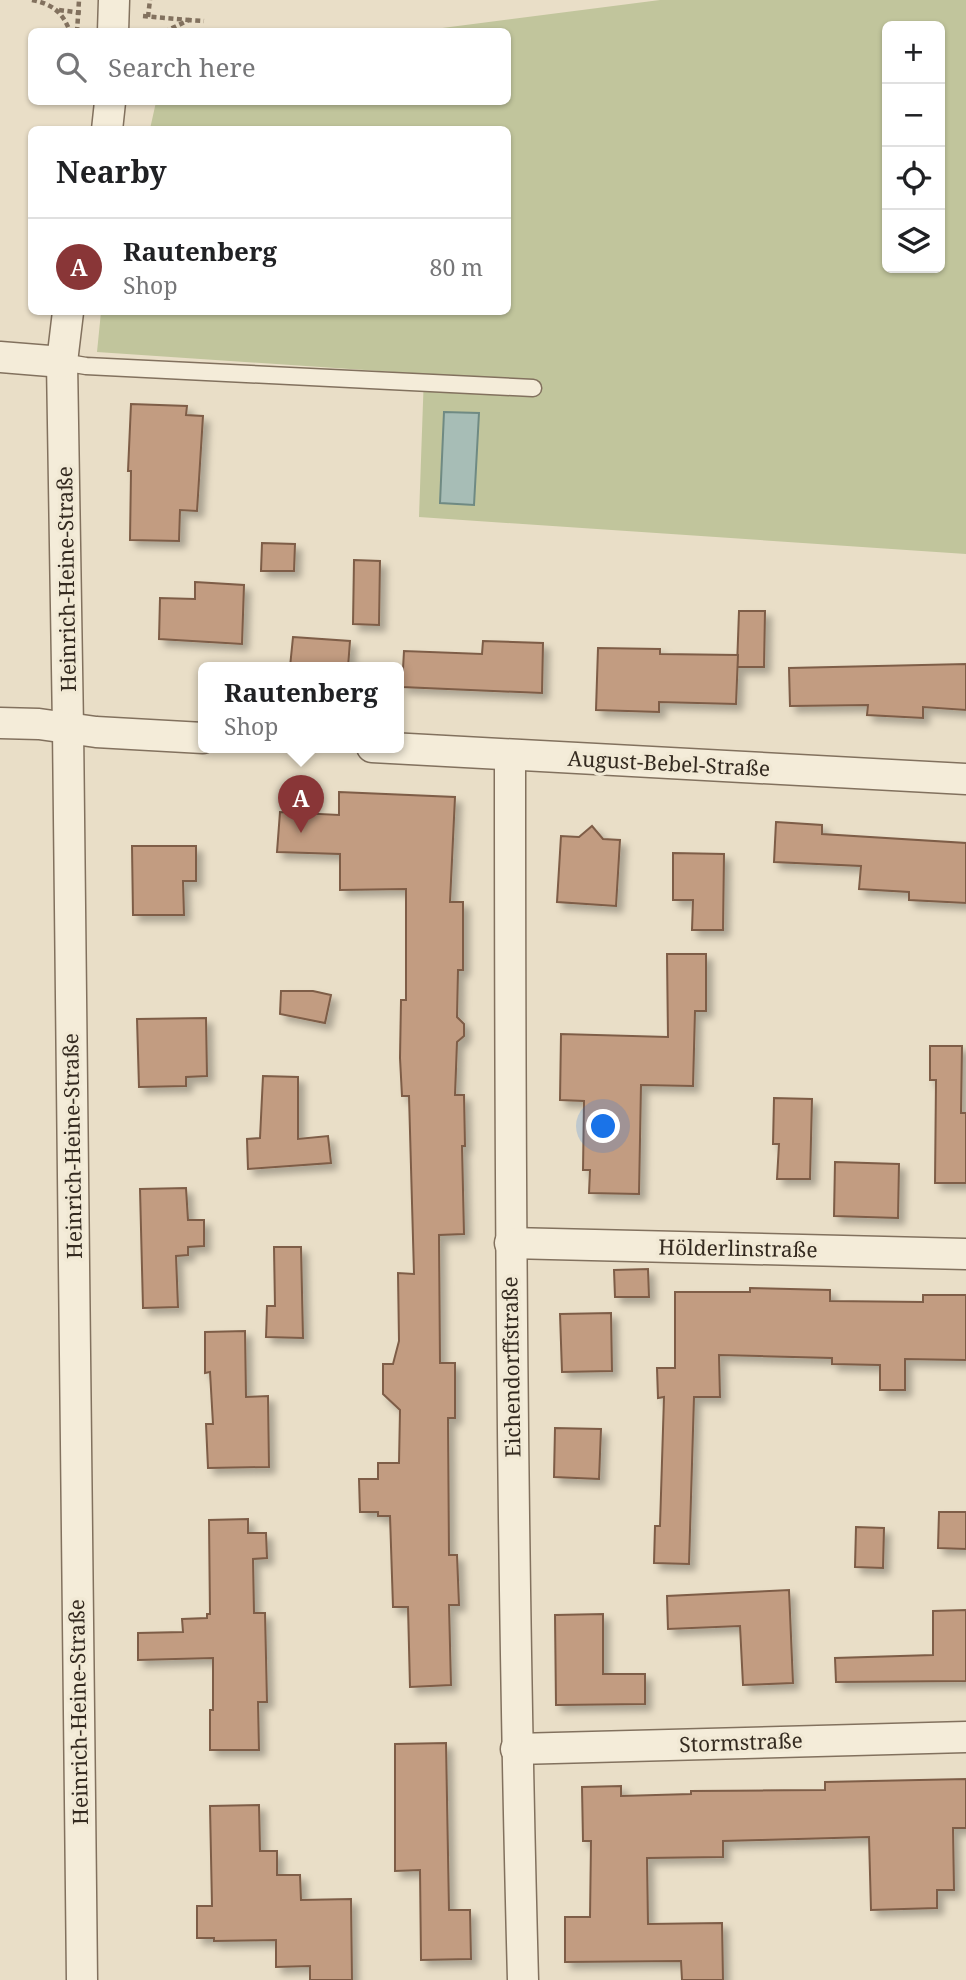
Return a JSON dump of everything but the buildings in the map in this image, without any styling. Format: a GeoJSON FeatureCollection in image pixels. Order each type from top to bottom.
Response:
{"type":"FeatureCollection","features":[{"type":"Feature","properties":{"kind":"street"},"geometry":{"type":"LineString","coordinates":[[113,28],[114,0]]}},
{"type":"Feature","properties":{"kind":"street"},"geometry":{"type":"LineString","coordinates":[[107,126],[110,105]]}},
{"type":"Feature","properties":{"kind":"street","name":"Heinrich-Heine-Straße"},"geometry":{"type":"LineString","coordinates":[[68,315],[62,362],[82,1980]]}},
{"type":"Feature","properties":{"kind":"street"},"geometry":{"type":"LineString","coordinates":[[0,357],[62,362]]}},
{"type":"Feature","properties":{"kind":"street"},"geometry":{"type":"LineString","coordinates":[[0,723],[198,738]]}},
{"type":"Feature","properties":{"kind":"street","name":"August-Bebel-Straße"},"geometry":{"type":"LineString","coordinates":[[404,749],[966,779]]}},
{"type":"Feature","properties":{"kind":"street","name":"Eichendorffstraße"},"geometry":{"type":"LineString","coordinates":[[510,755],[510,1242],[516,1749],[523,1980]]}},
{"type":"Feature","properties":{"kind":"street","name":"Hölderlinstraße"},"geometry":{"type":"LineString","coordinates":[[510,1242],[966,1254]]}},
{"type":"Feature","properties":{"kind":"street","name":"Stormstraße"},"geometry":{"type":"LineString","coordinates":[[516,1749],[966,1737]]}},
{"type":"Feature","properties":{"kind":"lane"},"geometry":{"type":"LineString","coordinates":[[62,362],[86,366],[533,388]]}},
{"type":"Feature","properties":{"kind":"path"},"geometry":{"type":"LineString","coordinates":[[32,0],[59,10],[68,28]]}},
{"type":"Feature","properties":{"kind":"path"},"geometry":{"type":"LineString","coordinates":[[76,28],[79,0]]}},
{"type":"Feature","properties":{"kind":"path"},"geometry":{"type":"LineString","coordinates":[[172,28],[189,20],[204,21]]}},
{"type":"Feature","properties":{"kind":"green space"},"geometry":{"type":"Polygon","coordinates":[[[660,0],[966,0],[966,554],[419,517],[424,374],[97,352],[101,315],[511,315],[511,126],[151,126],[155,105],[511,105],[511,28],[442,28],[660,0]]]}},
{"type":"Feature","properties":{"kind":"water"},"geometry":{"type":"Polygon","coordinates":[[[444,412],[479,413],[474,505],[440,503],[444,412]]]}},
{"type":"Feature","properties":{"kind":"place","name":"Rautenberg"},"geometry":{"type":"Point","coordinates":[301,833]}}]}
